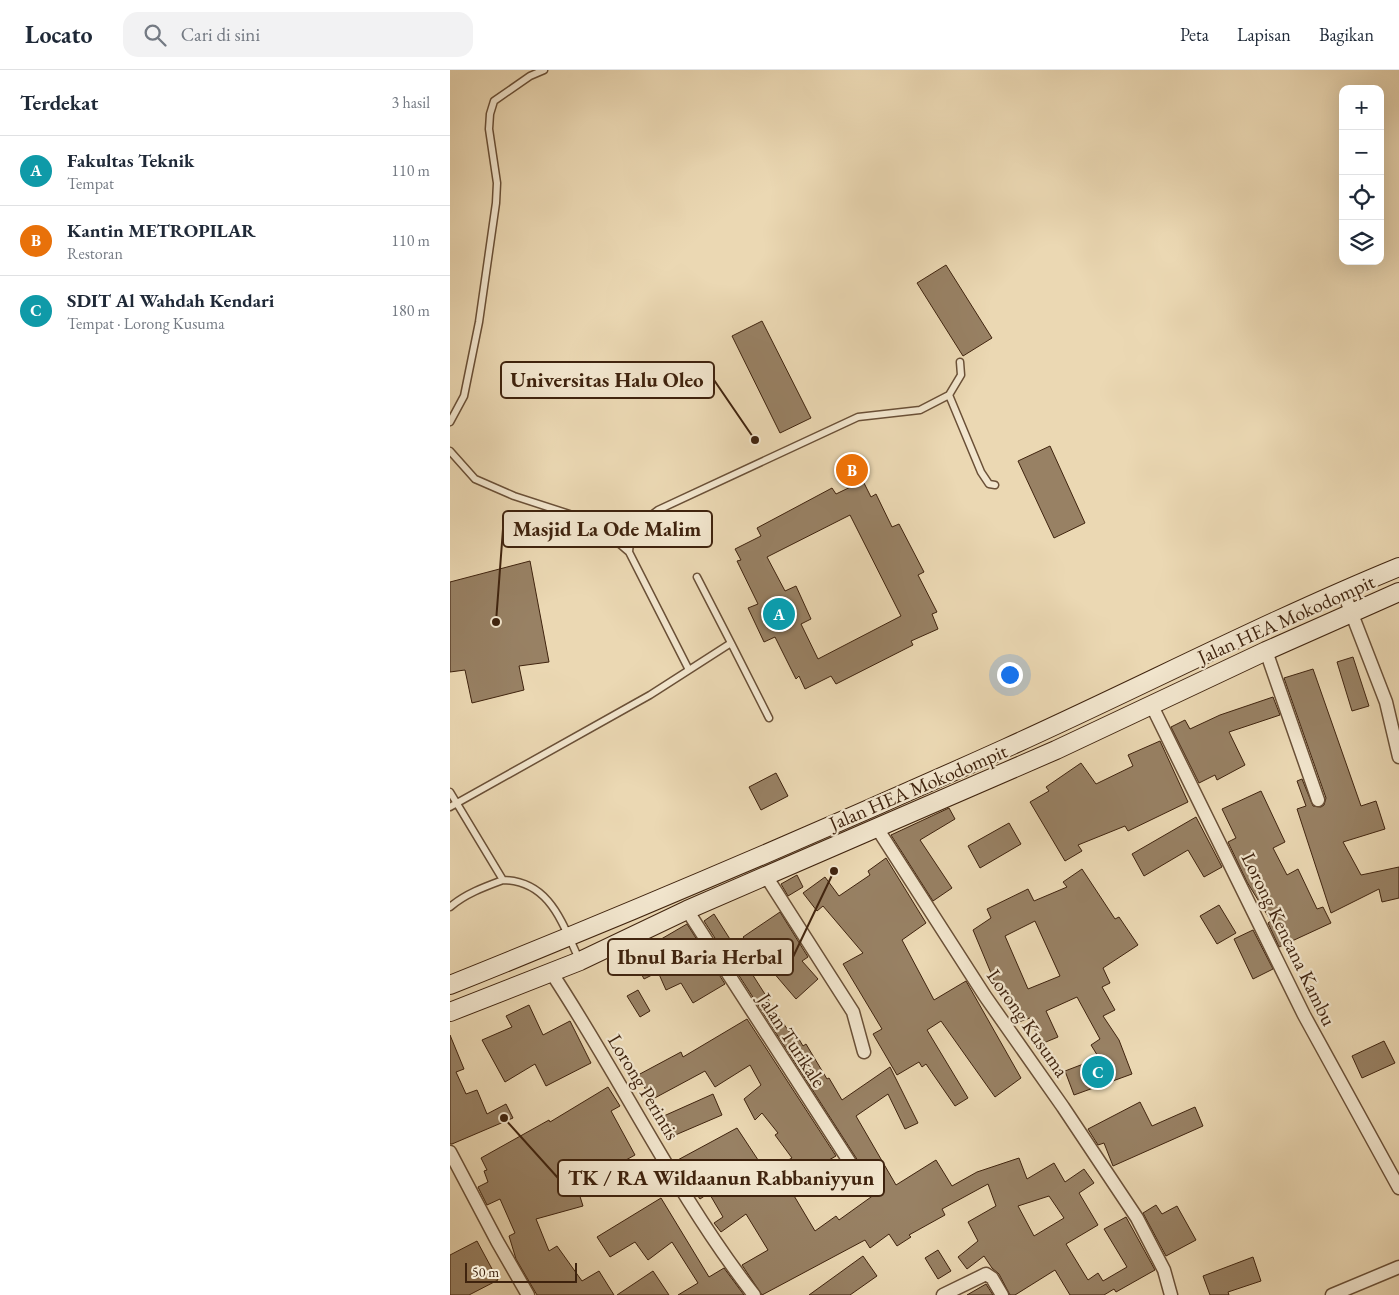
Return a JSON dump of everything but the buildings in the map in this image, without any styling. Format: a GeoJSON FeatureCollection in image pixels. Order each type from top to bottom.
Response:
{"type":"FeatureCollection","features":[{"type":"Feature","properties":{"kind":"street","name":"Jalan HEA Mokodompit"},"geometry":{"type":"LineString","coordinates":[[450,985],[569,938],[757,858],[956,770],[1343,591],[1399,567]]}},
{"type":"Feature","properties":{"kind":"street"},"geometry":{"type":"LineString","coordinates":[[1343,591],[1386,702],[1399,756]]}},
{"type":"Feature","properties":{"kind":"street","name":"Jalan HEA Mokodompit"},"geometry":{"type":"LineString","coordinates":[[450,1012],[580,961],[687,910],[1056,750],[1266,651],[1399,592]]}},
{"type":"Feature","properties":{"kind":"street"},"geometry":{"type":"LineString","coordinates":[[1266,651],[1318,800]]}},
{"type":"Feature","properties":{"kind":"street","name":"Lorong Kencana Kambu"},"geometry":{"type":"LineString","coordinates":[[1151,704],[1304,1015],[1399,1188]]}},
{"type":"Feature","properties":{"kind":"street"},"geometry":{"type":"LineString","coordinates":[[956,770],[965,790]]}},
{"type":"Feature","properties":{"kind":"street","name":"Lorong Kusuma"},"geometry":{"type":"LineString","coordinates":[[877,828],[985,996],[1063,1107],[1136,1218],[1164,1270],[1171,1295]]}},
{"type":"Feature","properties":{"kind":"street"},"geometry":{"type":"LineString","coordinates":[[766,876],[853,1012],[864,1052]]}},
{"type":"Feature","properties":{"kind":"street","name":"Jalan Turikale"},"geometry":{"type":"LineString","coordinates":[[687,910],[867,1189]]}},
{"type":"Feature","properties":{"kind":"street"},"geometry":{"type":"LineString","coordinates":[[485,971],[495,994]]}},
{"type":"Feature","properties":{"kind":"street","name":"Lorong Perintis"},"geometry":{"type":"LineString","coordinates":[[551,972],[709,1232],[754,1295]]}},
{"type":"Feature","properties":{"kind":"street"},"geometry":{"type":"LineString","coordinates":[[450,1152],[528,1295]]}},
{"type":"Feature","properties":{"kind":"street"},"geometry":{"type":"LineString","coordinates":[[1332,1295],[1399,1267]]}},
{"type":"Feature","properties":{"kind":"street"},"geometry":{"type":"LineString","coordinates":[[943,1295],[982,1274],[990,1275],[1002,1295]]}},
{"type":"Feature","properties":{"kind":"lane"},"geometry":{"type":"LineString","coordinates":[[450,422],[464,396],[481,312],[496,203],[494,156],[489,129],[490,114],[494,101],[530,76],[544,70]]}},
{"type":"Feature","properties":{"kind":"lane"},"geometry":{"type":"LineString","coordinates":[[630,552],[631,531],[658,510],[858,417],[920,410],[949,395],[961,375],[960,362]]}},
{"type":"Feature","properties":{"kind":"lane"},"geometry":{"type":"LineString","coordinates":[[949,395],[981,472],[989,484],[995,485]]}},
{"type":"Feature","properties":{"kind":"lane"},"geometry":{"type":"LineString","coordinates":[[450,451],[475,480],[514,496],[594,522],[630,552],[689,670]]}},
{"type":"Feature","properties":{"kind":"lane"},"geometry":{"type":"LineString","coordinates":[[697,577],[769,718]]}},
{"type":"Feature","properties":{"kind":"lane"},"geometry":{"type":"LineString","coordinates":[[450,807],[650,695],[731,643]]}},
{"type":"Feature","properties":{"kind":"lane"},"geometry":{"type":"LineString","coordinates":[[450,792],[503,880]]}},
{"type":"Feature","properties":{"kind":"lane"},"geometry":{"type":"LineString","coordinates":[[450,907],[458,900],[482,887],[503,880],[515,880],[538,889],[551,901],[580,961]]}},
{"type":"Feature","properties":{"kind":"place","name":"Universitas Halu Oleo"},"geometry":{"type":"Point","coordinates":[755,440]}},
{"type":"Feature","properties":{"kind":"place","name":"Kantin METROPILAR"},"geometry":{"type":"Point","coordinates":[852,470]}},
{"type":"Feature","properties":{"kind":"place","name":"Fakultas Teknik"},"geometry":{"type":"Point","coordinates":[779,614]}},
{"type":"Feature","properties":{"kind":"place","name":"Masjid La Ode Malim"},"geometry":{"type":"Point","coordinates":[496,622]}},
{"type":"Feature","properties":{"kind":"place","name":"Ibnul Baria Herbal"},"geometry":{"type":"Point","coordinates":[834,871]}},
{"type":"Feature","properties":{"kind":"place","name":"SDIT Al Wahdah Kendari"},"geometry":{"type":"Point","coordinates":[1098,1072]}},
{"type":"Feature","properties":{"kind":"place","name":"TK / RA Wildaanun Rabbaniyyun"},"geometry":{"type":"Point","coordinates":[504,1118]}}]}
